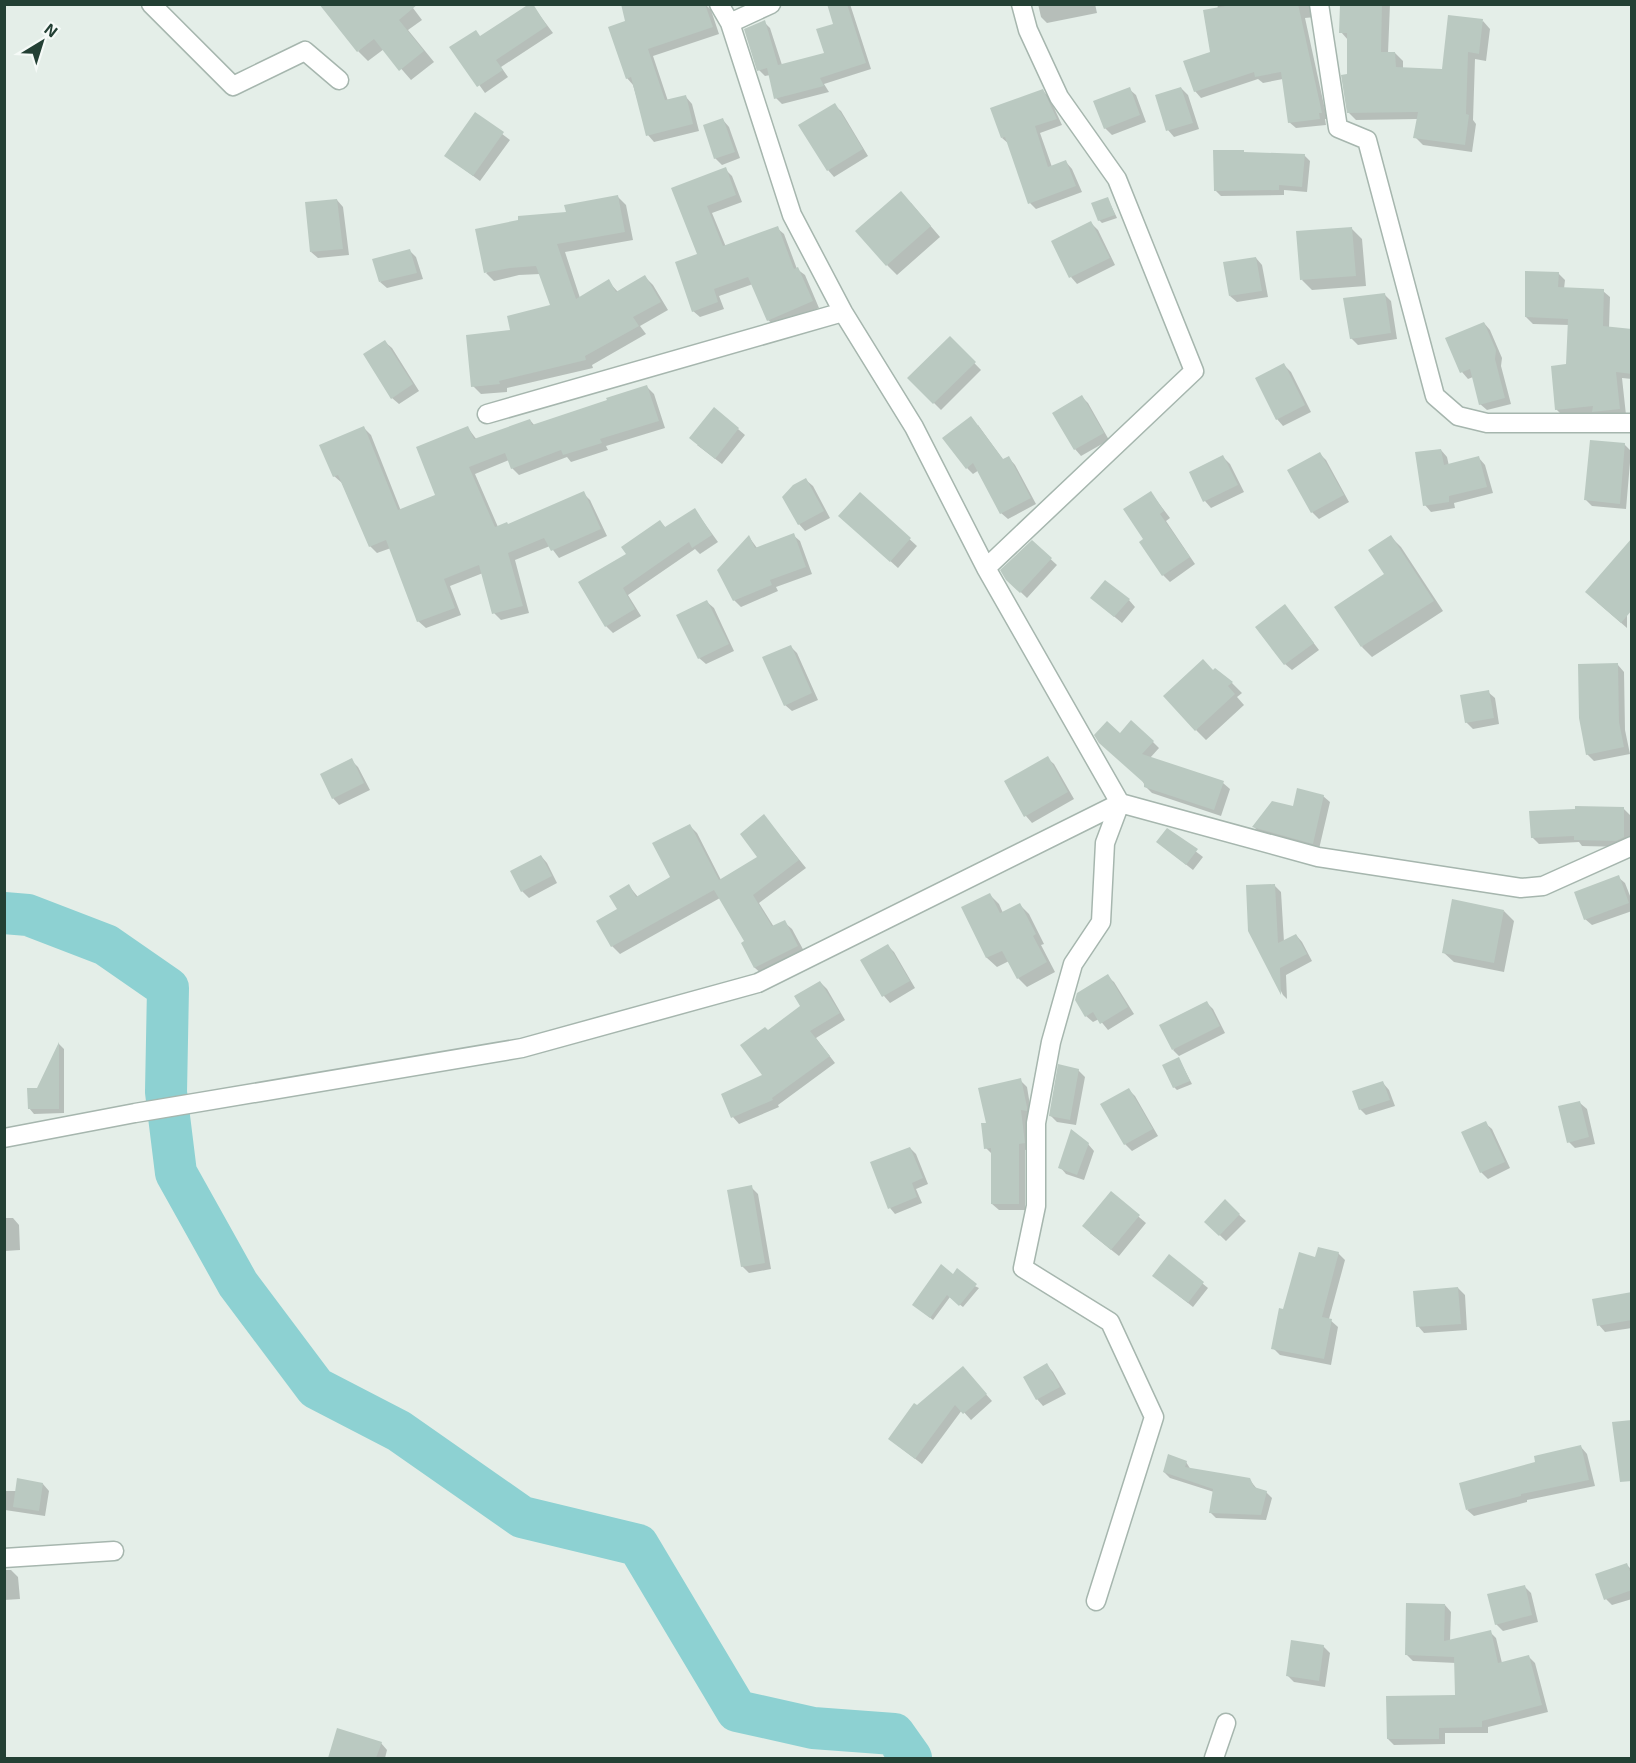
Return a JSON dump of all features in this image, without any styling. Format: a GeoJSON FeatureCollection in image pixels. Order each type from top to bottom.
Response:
{"type":"FeatureCollection","features":[{"type":"Feature","properties":{"kind":"street"},"geometry":{"type":"LineString","coordinates":[[151,4],[233,86],[305,51],[339,80]]}},
{"type":"Feature","properties":{"kind":"street"},"geometry":{"type":"LineString","coordinates":[[719,4],[730,23],[792,215],[843,312],[914,426],[986,568],[1120,803]]}},
{"type":"Feature","properties":{"kind":"street"},"geometry":{"type":"LineString","coordinates":[[730,23],[771,4]]}},
{"type":"Feature","properties":{"kind":"street"},"geometry":{"type":"LineString","coordinates":[[986,568],[1194,371],[1117,179],[1059,97],[1028,30],[1021,4]]}},
{"type":"Feature","properties":{"kind":"street"},"geometry":{"type":"LineString","coordinates":[[1319,4],[1338,128],[1367,140],[1435,396],[1458,416],[1487,423],[1632,423]]}},
{"type":"Feature","properties":{"kind":"street"},"geometry":{"type":"LineString","coordinates":[[487,414],[843,312]]}},
{"type":"Feature","properties":{"kind":"street"},"geometry":{"type":"LineString","coordinates":[[1096,1601],[1154,1417],[1110,1322],[1023,1268],[1036,1206],[1036,1123],[1051,1042],[1073,964],[1101,922],[1105,843],[1120,803]]}},
{"type":"Feature","properties":{"kind":"street"},"geometry":{"type":"LineString","coordinates":[[4,1138],[135,1113],[522,1048],[758,983],[1120,803],[1318,857],[1521,888],[1543,886],[1632,846]]}},
{"type":"Feature","properties":{"kind":"street"},"geometry":{"type":"LineString","coordinates":[[4,1558],[114,1551]]}},
{"type":"Feature","properties":{"kind":"street"},"geometry":{"type":"LineString","coordinates":[[1214,1758],[1226,1723]]}},
{"type":"Feature","properties":{"kind":"building"},"geometry":{"type":"Polygon","coordinates":[[[319,4],[418,4],[399,20],[424,51],[399,71],[374,39],[357,52],[319,4]]]}},
{"type":"Feature","properties":{"kind":"building"},"geometry":{"type":"Polygon","coordinates":[[[529,4],[533,4],[547,26],[496,60],[503,70],[477,87],[449,47],[476,30],[480,36],[529,4]]]}},
{"type":"Feature","properties":{"kind":"building"},"geometry":{"type":"Polygon","coordinates":[[[621,4],[705,4],[713,27],[648,49],[665,100],[686,95],[693,124],[646,136],[631,77],[626,79],[608,27],[625,21],[621,4]]]}},
{"type":"Feature","properties":{"kind":"building"},"geometry":{"type":"Polygon","coordinates":[[[827,4],[847,4],[866,63],[820,78],[824,86],[774,99],[767,68],[757,71],[744,29],[765,20],[778,65],[824,53],[816,29],[833,24],[827,4]]]}},
{"type":"Feature","properties":{"kind":"building"},"geometry":{"type":"Polygon","coordinates":[[[1237,4],[1298,4],[1322,113],[1319,113],[1320,119],[1288,123],[1281,72],[1255,77],[1254,72],[1194,92],[1183,61],[1210,52],[1203,10],[1237,4]]]}},
{"type":"Feature","properties":{"kind":"building"},"geometry":{"type":"Polygon","coordinates":[[[1340,4],[1382,4],[1381,52],[1395,52],[1396,67],[1442,69],[1448,15],[1483,19],[1479,54],[1468,52],[1466,114],[1469,115],[1465,145],[1413,138],[1418,112],[1347,113],[1341,75],[1347,74],[1347,33],[1339,33],[1340,4]]]}},
{"type":"Feature","properties":{"kind":"building"},"geometry":{"type":"Polygon","coordinates":[[[1130,87],[1140,115],[1104,129],[1093,101],[1130,87]]]}},
{"type":"Feature","properties":{"kind":"building"},"geometry":{"type":"Polygon","coordinates":[[[1181,87],[1193,123],[1166,131],[1155,95],[1181,87]]]}},
{"type":"Feature","properties":{"kind":"building"},"geometry":{"type":"Polygon","coordinates":[[[1043,89],[1057,119],[1035,126],[1048,167],[1066,160],[1076,186],[1028,204],[1005,137],[1001,138],[990,108],[1043,89]]]}},
{"type":"Feature","properties":{"kind":"building"},"geometry":{"type":"Polygon","coordinates":[[[835,103],[863,149],[827,171],[798,125],[835,103]]]}},
{"type":"Feature","properties":{"kind":"building"},"geometry":{"type":"Polygon","coordinates":[[[475,112],[504,132],[473,176],[444,156],[475,112]]]}},
{"type":"Feature","properties":{"kind":"building"},"geometry":{"type":"Polygon","coordinates":[[[723,118],[735,152],[714,159],[703,125],[723,118]]]}},
{"type":"Feature","properties":{"kind":"building"},"geometry":{"type":"Polygon","coordinates":[[[1213,150],[1305,154],[1302,187],[1279,185],[1279,190],[1214,191],[1213,150]]]}},
{"type":"Feature","properties":{"kind":"building"},"geometry":{"type":"Polygon","coordinates":[[[726,167],[736,195],[707,206],[723,246],[778,226],[794,269],[798,267],[813,301],[767,321],[748,277],[714,289],[718,302],[692,312],[675,262],[697,254],[671,188],[726,167]]]}},
{"type":"Feature","properties":{"kind":"building"},"geometry":{"type":"Polygon","coordinates":[[[901,191],[931,226],[886,266],[855,231],[901,191]]]}},
{"type":"Feature","properties":{"kind":"building"},"geometry":{"type":"Polygon","coordinates":[[[618,195],[625,232],[557,244],[576,299],[609,279],[616,292],[645,275],[661,302],[633,317],[639,326],[585,356],[586,360],[499,381],[500,384],[471,387],[466,335],[510,330],[507,316],[550,305],[536,266],[484,273],[475,229],[518,220],[518,216],[566,212],[564,205],[618,195]]]}},
{"type":"Feature","properties":{"kind":"building"},"geometry":{"type":"Polygon","coordinates":[[[1108,197],[1115,215],[1098,221],[1091,203],[1108,197]]]}},
{"type":"Feature","properties":{"kind":"building"},"geometry":{"type":"Polygon","coordinates":[[[337,199],[343,249],[310,252],[305,202],[337,199]]]}},
{"type":"Feature","properties":{"kind":"building"},"geometry":{"type":"Polygon","coordinates":[[[1091,221],[1110,258],[1069,278],[1051,241],[1091,221]]]}},
{"type":"Feature","properties":{"kind":"building"},"geometry":{"type":"Polygon","coordinates":[[[1352,227],[1356,276],[1300,280],[1296,231],[1352,227]]]}},
{"type":"Feature","properties":{"kind":"building"},"geometry":{"type":"Polygon","coordinates":[[[410,249],[417,273],[379,282],[372,259],[410,249]]]}},
{"type":"Feature","properties":{"kind":"building"},"geometry":{"type":"Polygon","coordinates":[[[1256,257],[1262,291],[1229,296],[1223,262],[1256,257]]]}},
{"type":"Feature","properties":{"kind":"building"},"geometry":{"type":"Polygon","coordinates":[[[1525,271],[1559,272],[1558,287],[1604,289],[1603,326],[1632,329],[1632,374],[1616,372],[1620,409],[1592,412],[1593,406],[1555,410],[1551,366],[1566,364],[1568,319],[1525,317],[1525,271]]]}},
{"type":"Feature","properties":{"kind":"building"},"geometry":{"type":"Polygon","coordinates":[[[1385,293],[1391,333],[1350,339],[1343,298],[1385,293]]]}},
{"type":"Feature","properties":{"kind":"building"},"geometry":{"type":"Polygon","coordinates":[[[1484,322],[1496,350],[1495,359],[1505,398],[1479,405],[1470,369],[1460,373],[1445,338],[1484,322]]]}},
{"type":"Feature","properties":{"kind":"building"},"geometry":{"type":"Polygon","coordinates":[[[950,336],[976,362],[933,404],[907,378],[950,336]]]}},
{"type":"Feature","properties":{"kind":"building"},"geometry":{"type":"Polygon","coordinates":[[[385,340],[413,384],[391,399],[363,354],[385,340]]]}},
{"type":"Feature","properties":{"kind":"building"},"geometry":{"type":"Polygon","coordinates":[[[1284,363],[1305,405],[1276,420],[1255,378],[1284,363]]]}},
{"type":"Feature","properties":{"kind":"building"},"geometry":{"type":"Polygon","coordinates":[[[647,385],[659,421],[600,439],[602,443],[563,455],[561,450],[511,469],[505,453],[469,467],[495,527],[507,522],[508,524],[584,491],[601,529],[551,551],[544,538],[508,553],[523,606],[492,614],[479,565],[444,579],[455,608],[417,622],[386,540],[369,547],[338,475],[333,477],[319,445],[364,426],[398,510],[435,495],[416,447],[468,426],[474,439],[530,419],[532,425],[647,385]]]}},
{"type":"Feature","properties":{"kind":"building"},"geometry":{"type":"Polygon","coordinates":[[[1082,395],[1104,433],[1074,450],[1052,413],[1082,395]]]}},
{"type":"Feature","properties":{"kind":"building"},"geometry":{"type":"Polygon","coordinates":[[[714,407],[739,428],[715,459],[689,438],[714,407]]]}},
{"type":"Feature","properties":{"kind":"building"},"geometry":{"type":"Polygon","coordinates":[[[971,416],[1003,459],[1009,456],[1031,498],[1000,514],[973,463],[966,469],[942,438],[971,416]]]}},
{"type":"Feature","properties":{"kind":"building"},"geometry":{"type":"Polygon","coordinates":[[[1590,440],[1625,443],[1620,504],[1584,500],[1590,440]]]}},
{"type":"Feature","properties":{"kind":"building"},"geometry":{"type":"Polygon","coordinates":[[[1441,449],[1444,465],[1479,456],[1487,487],[1449,496],[1449,502],[1423,506],[1415,452],[1441,449]]]}},
{"type":"Feature","properties":{"kind":"building"},"geometry":{"type":"Polygon","coordinates":[[[1320,452],[1344,495],[1311,513],[1287,470],[1320,452]]]}},
{"type":"Feature","properties":{"kind":"building"},"geometry":{"type":"Polygon","coordinates":[[[1223,455],[1238,485],[1203,502],[1189,472],[1223,455]]]}},
{"type":"Feature","properties":{"kind":"building"},"geometry":{"type":"Polygon","coordinates":[[[806,478],[824,511],[798,525],[782,497],[793,485],[806,478]]]}},
{"type":"Feature","properties":{"kind":"building"},"geometry":{"type":"Polygon","coordinates":[[[1151,491],[1164,511],[1160,514],[1190,557],[1162,576],[1139,542],[1143,539],[1123,509],[1151,491]]]}},
{"type":"Feature","properties":{"kind":"building"},"geometry":{"type":"Polygon","coordinates":[[[860,492],[911,538],[890,562],[838,516],[860,492]]]}},
{"type":"Feature","properties":{"kind":"building"},"geometry":{"type":"Polygon","coordinates":[[[695,508],[712,535],[692,548],[689,542],[623,588],[635,609],[605,627],[578,582],[626,554],[621,547],[660,520],[665,527],[695,508]]]}},
{"type":"Feature","properties":{"kind":"building"},"geometry":{"type":"Polygon","coordinates":[[[794,533],[806,567],[770,580],[772,585],[733,601],[717,570],[749,535],[755,548],[794,533]]]}},
{"type":"Feature","properties":{"kind":"building"},"geometry":{"type":"Polygon","coordinates":[[[1391,535],[1434,601],[1361,647],[1334,607],[1384,574],[1368,550],[1391,535]]]}},
{"type":"Feature","properties":{"kind":"building"},"geometry":{"type":"Polygon","coordinates":[[[1632,538],[1632,610],[1621,623],[1585,592],[1632,538]]]}},
{"type":"Feature","properties":{"kind":"building"},"geometry":{"type":"Polygon","coordinates":[[[1032,540],[1052,558],[1020,593],[1006,580],[1000,570],[1032,540]]]}},
{"type":"Feature","properties":{"kind":"building"},"geometry":{"type":"Polygon","coordinates":[[[1105,580],[1130,599],[1114,617],[1090,598],[1105,580]]]}},
{"type":"Feature","properties":{"kind":"building"},"geometry":{"type":"Polygon","coordinates":[[[707,600],[729,644],[698,659],[676,615],[707,600]]]}},
{"type":"Feature","properties":{"kind":"building"},"geometry":{"type":"Polygon","coordinates":[[[1285,604],[1314,643],[1284,665],[1255,627],[1285,604]]]}},
{"type":"Feature","properties":{"kind":"building"},"geometry":{"type":"Polygon","coordinates":[[[791,645],[812,693],[784,706],[762,657],[791,645]]]}},
{"type":"Feature","properties":{"kind":"building"},"geometry":{"type":"Polygon","coordinates":[[[1203,659],[1213,670],[1215,668],[1233,682],[1228,686],[1235,694],[1195,731],[1163,696],[1203,659]]]}},
{"type":"Feature","properties":{"kind":"building"},"geometry":{"type":"Polygon","coordinates":[[[1618,663],[1619,722],[1624,747],[1586,755],[1579,718],[1578,664],[1618,663]]]}},
{"type":"Feature","properties":{"kind":"building"},"geometry":{"type":"Polygon","coordinates":[[[1489,690],[1494,718],[1465,723],[1460,695],[1489,690]]]}},
{"type":"Feature","properties":{"kind":"building"},"geometry":{"type":"Polygon","coordinates":[[[1131,720],[1154,741],[1142,754],[1224,781],[1214,810],[1144,787],[1144,783],[1099,743],[1094,735],[1107,721],[1120,733],[1131,720]]]}},
{"type":"Feature","properties":{"kind":"building"},"geometry":{"type":"Polygon","coordinates":[[[1048,756],[1068,792],[1024,817],[1004,781],[1048,756]]]}},
{"type":"Feature","properties":{"kind":"building"},"geometry":{"type":"Polygon","coordinates":[[[352,758],[364,783],[332,799],[320,774],[352,758]]]}},
{"type":"Feature","properties":{"kind":"building"},"geometry":{"type":"Polygon","coordinates":[[[1297,788],[1324,795],[1313,844],[1252,827],[1272,801],[1293,806],[1297,788]]]}},
{"type":"Feature","properties":{"kind":"building"},"geometry":{"type":"Polygon","coordinates":[[[1575,806],[1624,807],[1624,837],[1616,841],[1574,840],[1574,836],[1531,838],[1529,811],[1575,809],[1575,806]]]}},
{"type":"Feature","properties":{"kind":"building"},"geometry":{"type":"Polygon","coordinates":[[[764,814],[799,860],[753,895],[772,926],[785,920],[798,946],[754,968],[741,943],[744,941],[714,890],[611,947],[596,921],[617,909],[609,896],[629,884],[636,897],[670,877],[652,843],[690,824],[719,880],[757,857],[740,834],[764,814]]]}},
{"type":"Feature","properties":{"kind":"building"},"geometry":{"type":"Polygon","coordinates":[[[1167,828],[1198,849],[1186,865],[1156,842],[1167,828]]]}},
{"type":"Feature","properties":{"kind":"building"},"geometry":{"type":"Polygon","coordinates":[[[541,855],[552,876],[521,892],[510,871],[541,855]]]}},
{"type":"Feature","properties":{"kind":"building"},"geometry":{"type":"Polygon","coordinates":[[[1619,875],[1629,903],[1584,920],[1574,892],[1619,875]]]}},
{"type":"Feature","properties":{"kind":"building"},"geometry":{"type":"Polygon","coordinates":[[[1275,884],[1278,943],[1296,934],[1307,954],[1280,968],[1281,995],[1248,931],[1246,885],[1275,884]]]}},
{"type":"Feature","properties":{"kind":"building"},"geometry":{"type":"Polygon","coordinates":[[[990,893],[1000,913],[1020,903],[1036,934],[1033,936],[1047,962],[1017,979],[1002,951],[986,958],[961,907],[990,893]]]}},
{"type":"Feature","properties":{"kind":"building"},"geometry":{"type":"Polygon","coordinates":[[[1452,899],[1504,910],[1494,963],[1442,953],[1452,899]]]}},
{"type":"Feature","properties":{"kind":"building"},"geometry":{"type":"Polygon","coordinates":[[[888,944],[910,981],[882,997],[860,960],[888,944]]]}},
{"type":"Feature","properties":{"kind":"building"},"geometry":{"type":"Polygon","coordinates":[[[1108,974],[1128,1007],[1100,1024],[1093,1012],[1085,1017],[1075,1000],[1077,993],[1108,974]]]}},
{"type":"Feature","properties":{"kind":"building"},"geometry":{"type":"Polygon","coordinates":[[[820,981],[840,1013],[810,1031],[830,1056],[772,1098],[773,1100],[731,1118],[721,1094],[762,1075],[740,1045],[765,1027],[768,1030],[800,1006],[794,996],[820,981]]]}},
{"type":"Feature","properties":{"kind":"building"},"geometry":{"type":"Polygon","coordinates":[[[1207,1001],[1220,1026],[1172,1050],[1159,1025],[1207,1001]]]}},
{"type":"Feature","properties":{"kind":"building"},"geometry":{"type":"Polygon","coordinates":[[[59,1042],[59,1109],[28,1109],[27,1088],[37,1088],[59,1042]]]}},
{"type":"Feature","properties":{"kind":"building"},"geometry":{"type":"Polygon","coordinates":[[[1179,1057],[1190,1081],[1173,1088],[1162,1065],[1179,1057]]]}},
{"type":"Feature","properties":{"kind":"building"},"geometry":{"type":"Polygon","coordinates":[[[1058,1064],[1079,1069],[1070,1120],[1049,1116],[1058,1064]]]}},
{"type":"Feature","properties":{"kind":"building"},"geometry":{"type":"Polygon","coordinates":[[[1021,1078],[1027,1111],[1021,1110],[1025,1143],[1019,1144],[1019,1204],[991,1204],[991,1148],[984,1149],[981,1123],[986,1123],[978,1088],[1021,1078]]]}},
{"type":"Feature","properties":{"kind":"building"},"geometry":{"type":"Polygon","coordinates":[[[1383,1081],[1390,1100],[1359,1110],[1352,1091],[1383,1081]]]}},
{"type":"Feature","properties":{"kind":"building"},"geometry":{"type":"Polygon","coordinates":[[[1129,1088],[1153,1129],[1124,1145],[1100,1104],[1129,1088]]]}},
{"type":"Feature","properties":{"kind":"building"},"geometry":{"type":"Polygon","coordinates":[[[1580,1101],[1589,1137],[1567,1143],[1558,1106],[1580,1101]]]}},
{"type":"Feature","properties":{"kind":"building"},"geometry":{"type":"Polygon","coordinates":[[[1486,1121],[1505,1162],[1480,1173],[1461,1132],[1486,1121]]]}},
{"type":"Feature","properties":{"kind":"building"},"geometry":{"type":"Polygon","coordinates":[[[1071,1129],[1089,1143],[1077,1175],[1058,1168],[1071,1129]]]}},
{"type":"Feature","properties":{"kind":"building"},"geometry":{"type":"Polygon","coordinates":[[[910,1147],[923,1178],[912,1183],[917,1197],[888,1209],[870,1162],[910,1147]]]}},
{"type":"Feature","properties":{"kind":"building"},"geometry":{"type":"Polygon","coordinates":[[[752,1185],[765,1263],[741,1267],[727,1190],[752,1185]]]}},
{"type":"Feature","properties":{"kind":"building"},"geometry":{"type":"Polygon","coordinates":[[[1111,1191],[1140,1215],[1111,1250],[1082,1226],[1111,1191]]]}},
{"type":"Feature","properties":{"kind":"building"},"geometry":{"type":"Polygon","coordinates":[[[1225,1199],[1240,1214],[1219,1236],[1204,1222],[1225,1199]]]}},
{"type":"Feature","properties":{"kind":"building"},"geometry":{"type":"Polygon","coordinates":[[[1318,1247],[1339,1252],[1322,1317],[1332,1319],[1324,1359],[1271,1349],[1279,1308],[1283,1309],[1299,1252],[1315,1257],[1318,1247]]]}},
{"type":"Feature","properties":{"kind":"building"},"geometry":{"type":"Polygon","coordinates":[[[1169,1254],[1204,1282],[1188,1303],[1152,1276],[1169,1254]]]}},
{"type":"Feature","properties":{"kind":"building"},"geometry":{"type":"Polygon","coordinates":[[[941,1264],[953,1274],[957,1268],[977,1284],[959,1306],[947,1295],[930,1318],[912,1305],[941,1264]]]}},
{"type":"Feature","properties":{"kind":"building"},"geometry":{"type":"Polygon","coordinates":[[[1458,1287],[1461,1324],[1416,1327],[1413,1291],[1458,1287]]]}},
{"type":"Feature","properties":{"kind":"building"},"geometry":{"type":"Polygon","coordinates":[[[1632,1292],[1632,1320],[1597,1326],[1592,1299],[1632,1292]]]}},
{"type":"Feature","properties":{"kind":"building"},"geometry":{"type":"Polygon","coordinates":[[[1047,1363],[1060,1387],[1036,1400],[1023,1377],[1047,1363]]]}},
{"type":"Feature","properties":{"kind":"building"},"geometry":{"type":"Polygon","coordinates":[[[963,1366],[987,1394],[963,1414],[955,1405],[915,1459],[888,1439],[914,1403],[917,1405],[963,1366]]]}},
{"type":"Feature","properties":{"kind":"building"},"geometry":{"type":"Polygon","coordinates":[[[1632,1420],[1632,1481],[1620,1482],[1612,1422],[1632,1420]]]}},
{"type":"Feature","properties":{"kind":"building"},"geometry":{"type":"Polygon","coordinates":[[[1581,1445],[1589,1480],[1521,1494],[1521,1496],[1466,1510],[1459,1483],[1535,1462],[1534,1456],[1581,1445]]]}},
{"type":"Feature","properties":{"kind":"building"},"geometry":{"type":"Polygon","coordinates":[[[1168,1454],[1187,1461],[1185,1467],[1250,1478],[1254,1487],[1267,1491],[1261,1515],[1209,1513],[1213,1489],[1163,1472],[1168,1454]]]}},
{"type":"Feature","properties":{"kind":"building"},"geometry":{"type":"Polygon","coordinates":[[[17,1478],[43,1483],[39,1511],[13,1507],[17,1478]]]}},
{"type":"Feature","properties":{"kind":"building"},"geometry":{"type":"Polygon","coordinates":[[[1627,1563],[1632,1577],[1632,1590],[1604,1600],[1595,1574],[1627,1563]]]}},
{"type":"Feature","properties":{"kind":"building"},"geometry":{"type":"Polygon","coordinates":[[[1525,1585],[1532,1615],[1495,1625],[1487,1594],[1525,1585]]]}},
{"type":"Feature","properties":{"kind":"building"},"geometry":{"type":"Polygon","coordinates":[[[1406,1603],[1445,1604],[1444,1641],[1491,1630],[1498,1663],[1529,1655],[1542,1705],[1482,1721],[1482,1727],[1439,1728],[1439,1739],[1387,1739],[1386,1696],[1455,1695],[1454,1657],[1405,1655],[1406,1603]]]}},
{"type":"Feature","properties":{"kind":"building"},"geometry":{"type":"Polygon","coordinates":[[[1291,1640],[1324,1645],[1319,1681],[1286,1676],[1291,1640]]]}},
{"type":"Feature","properties":{"kind":"building"},"geometry":{"type":"Polygon","coordinates":[[[337,1728],[382,1742],[376,1758],[328,1758],[337,1728]]]}},
{"type":"Feature","properties":{"kind":"waterway"},"geometry":{"type":"LineString","coordinates":[[4,913],[28,915],[106,945],[168,988],[166,1092],[176,1173],[238,1284],[316,1388],[399,1431],[522,1517],[638,1545],[737,1711],[813,1728],[894,1734],[911,1758]]}}]}
